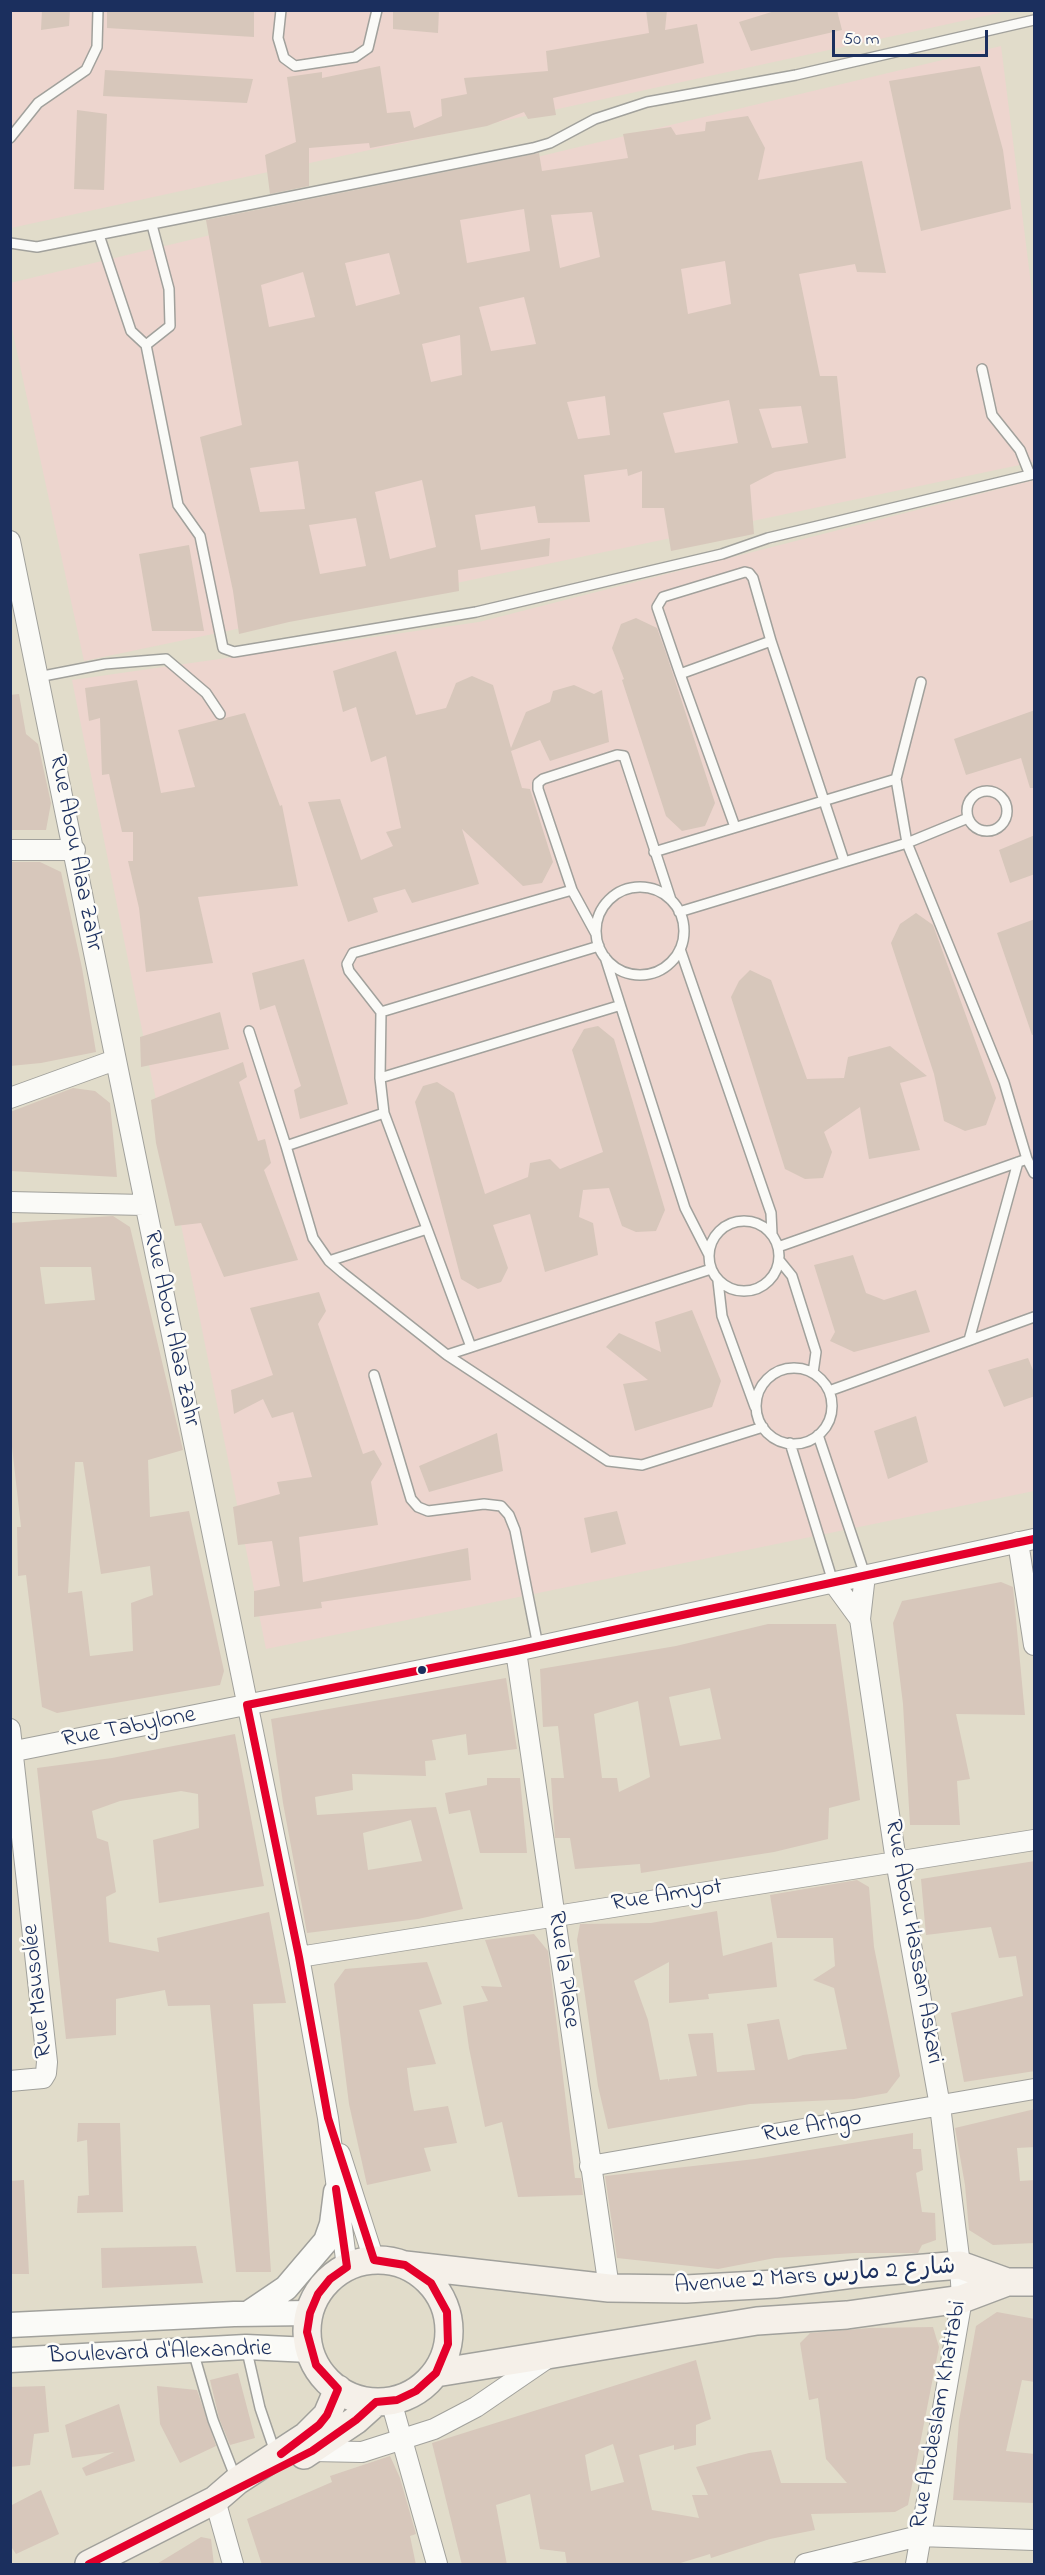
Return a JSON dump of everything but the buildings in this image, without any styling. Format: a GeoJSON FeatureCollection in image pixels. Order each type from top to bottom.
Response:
{"type":"FeatureCollection","features":[{"type":"Feature","properties":{"kind":"main road"},"geometry":{"type":"LineString","coordinates":[[225,2492],[247,2486],[312,2451],[383,2402],[416,2391],[436,2373],[448,2344],[447,2312],[431,2283],[405,2265],[374,2260],[347,2267],[326,2283],[310,2313],[308,2332],[310,2350],[320,2372],[338,2390],[358,2399],[383,2402]]}},
{"type":"Feature","properties":{"kind":"main road","name":"Avenue 2 Mars شارع 2 مارس"},"geometry":{"type":"LineString","coordinates":[[405,2265],[609,2288],[686,2289],[775,2284],[853,2274],[960,2265],[1007,2282],[1035,2282]]}},
{"type":"Feature","properties":{"kind":"main road","name":"Avenue 2 Mars شارع 2 مارس"},"geometry":{"type":"LineString","coordinates":[[436,2373],[757,2322],[847,2315],[962,2299],[1007,2282]]}},
{"type":"Feature","properties":{"kind":"main road"},"geometry":{"type":"LineString","coordinates":[[89,2565],[225,2492],[277,2457],[319,2425],[327,2415],[338,2390]]}},
{"type":"Feature","properties":{"kind":"street","name":"Rue Abou Alaa Zahr"},"geometry":{"type":"LineString","coordinates":[[10,541],[75,850],[144,1205],[299,1957],[328,2118],[347,2267]]}},
{"type":"Feature","properties":{"kind":"street"},"geometry":{"type":"LineString","coordinates":[[10,850],[75,850]]}},
{"type":"Feature","properties":{"kind":"street"},"geometry":{"type":"LineString","coordinates":[[10,1098],[115,1060]]}},
{"type":"Feature","properties":{"kind":"street"},"geometry":{"type":"LineString","coordinates":[[10,1202],[144,1205]]}},
{"type":"Feature","properties":{"kind":"street"},"geometry":{"type":"LineString","coordinates":[[1026,1541],[1035,1645]]}},
{"type":"Feature","properties":{"kind":"street","name":"Rue Tabylone"},"geometry":{"type":"LineString","coordinates":[[12,1752],[516,1651],[1026,1541]]}},
{"type":"Feature","properties":{"kind":"street","name":"Rue Abou Hassan Askari"},"geometry":{"type":"LineString","coordinates":[[865,1575],[860,1619],[896,1861],[940,2106],[960,2265]]}},
{"type":"Feature","properties":{"kind":"street","name":"Rue Abou Hassan Askari"},"geometry":{"type":"LineString","coordinates":[[833,1582],[860,1619]]}},
{"type":"Feature","properties":{"kind":"street","name":"Rue la Place"},"geometry":{"type":"LineString","coordinates":[[516,1651],[609,2288]]}},
{"type":"Feature","properties":{"kind":"street","name":"Rue Mausolée"},"geometry":{"type":"LineString","coordinates":[[10,1729],[47,2068],[43,2078],[10,2081]]}},
{"type":"Feature","properties":{"kind":"street","name":"Rue Amyot"},"geometry":{"type":"LineString","coordinates":[[299,1957],[554,1914],[1035,1840]]}},
{"type":"Feature","properties":{"kind":"street","name":"Rue Arhgo"},"geometry":{"type":"LineString","coordinates":[[590,2166],[1035,2089]]}},
{"type":"Feature","properties":{"kind":"street","name":"Rue Abou Alaa Zahr"},"geometry":{"type":"LineString","coordinates":[[328,2118],[374,2260]]}},
{"type":"Feature","properties":{"kind":"street"},"geometry":{"type":"LineString","coordinates":[[249,2314],[286,2288],[326,2241],[332,2224],[336,2192]]}},
{"type":"Feature","properties":{"kind":"street","name":"Rue Abdeslam Khattabi"},"geometry":{"type":"LineString","coordinates":[[916,2565],[919,2536],[962,2299],[960,2265]]}},
{"type":"Feature","properties":{"kind":"street","name":"Boulevard d'Alexandrie"},"geometry":{"type":"LineString","coordinates":[[10,2325],[310,2313]]}},
{"type":"Feature","properties":{"kind":"street","name":"Boulevard d'Alexandrie"},"geometry":{"type":"LineString","coordinates":[[10,2360],[246,2347],[310,2350]]}},
{"type":"Feature","properties":{"kind":"street"},"geometry":{"type":"LineString","coordinates":[[312,2451],[362,2452],[435,2429],[476,2408],[551,2355]]}},
{"type":"Feature","properties":{"kind":"street"},"geometry":{"type":"LineString","coordinates":[[383,2402],[404,2440],[437,2565]]}},
{"type":"Feature","properties":{"kind":"street"},"geometry":{"type":"LineString","coordinates":[[225,2492],[233,2565]]}},
{"type":"Feature","properties":{"kind":"street"},"geometry":{"type":"LineString","coordinates":[[805,2565],[919,2536],[1035,2540]]}},
{"type":"Feature","properties":{"kind":"lane"},"geometry":{"type":"LineString","coordinates":[[10,138],[38,103],[86,70],[97,47],[98,10]]}},
{"type":"Feature","properties":{"kind":"lane"},"geometry":{"type":"LineString","coordinates":[[281,10],[278,38],[284,58],[295,66],[355,57],[368,48],[377,10]]}},
{"type":"Feature","properties":{"kind":"lane"},"geometry":{"type":"LineString","coordinates":[[10,243],[37,247],[533,148],[550,143],[596,119],[647,102],[796,75],[1035,20]]}},
{"type":"Feature","properties":{"kind":"lane"},"geometry":{"type":"LineString","coordinates":[[147,345],[170,326],[169,289],[152,225]]}},
{"type":"Feature","properties":{"kind":"lane"},"geometry":{"type":"LineString","coordinates":[[99,235],[131,330],[147,345],[178,505],[200,536],[223,648],[234,652],[476,612],[722,554],[779,535],[1032,475],[1020,450],[992,415],[982,369]]}},
{"type":"Feature","properties":{"kind":"lane"},"geometry":{"type":"LineString","coordinates":[[735,827],[657,607],[663,597],[745,572],[753,578],[771,641],[844,861]]}},
{"type":"Feature","properties":{"kind":"lane"},"geometry":{"type":"LineString","coordinates":[[680,674],[771,641]]}},
{"type":"Feature","properties":{"kind":"lane"},"geometry":{"type":"LineString","coordinates":[[38,677],[105,664],[166,659],[206,693],[220,714]]}},
{"type":"Feature","properties":{"kind":"lane"},"geometry":{"type":"LineString","coordinates":[[921,682],[896,779],[907,843],[1004,1082],[1023,1161],[969,1340]]}},
{"type":"Feature","properties":{"kind":"lane"},"geometry":{"type":"LineString","coordinates":[[604,957],[614,967],[638,975],[663,969],[680,950],[684,931],[679,912],[671,900],[654,852],[624,756],[617,755],[543,779],[538,783],[538,789],[572,890],[596,934],[685,1208],[709,1255],[711,1269],[718,1281],[729,1289],[742,1292],[755,1290],[767,1284],[776,1273],[779,1260],[778,1247],[772,1234],[771,1213],[680,950]]}},
{"type":"Feature","properties":{"kind":"lane"},"geometry":{"type":"LineString","coordinates":[[654,852],[896,779]]}},
{"type":"Feature","properties":{"kind":"lane"},"geometry":{"type":"LineString","coordinates":[[980,792],[996,793],[1007,804],[1006,820],[994,831],[979,830],[969,818],[969,803],[980,792]]}},
{"type":"Feature","properties":{"kind":"lane"},"geometry":{"type":"LineString","coordinates":[[679,912],[907,843],[969,818]]}},
{"type":"Feature","properties":{"kind":"lane"},"geometry":{"type":"LineString","coordinates":[[596,934],[597,921],[602,909],[622,891],[648,888],[660,892],[671,900]]}},
{"type":"Feature","properties":{"kind":"lane"},"geometry":{"type":"LineString","coordinates":[[471,1347],[384,1113],[380,1078],[381,1012],[349,971],[347,964],[353,953],[572,890]]}},
{"type":"Feature","properties":{"kind":"lane"},"geometry":{"type":"LineString","coordinates":[[381,1012],[599,946]]}},
{"type":"Feature","properties":{"kind":"lane"},"geometry":{"type":"LineString","coordinates":[[380,1078],[618,1006]]}},
{"type":"Feature","properties":{"kind":"lane"},"geometry":{"type":"LineString","coordinates":[[249,1031],[313,1238],[329,1261],[447,1355],[596,1455],[623,1465],[642,1465],[763,1427]]}},
{"type":"Feature","properties":{"kind":"lane"},"geometry":{"type":"LineString","coordinates":[[286,1146],[384,1113]]}},
{"type":"Feature","properties":{"kind":"lane"},"geometry":{"type":"LineString","coordinates":[[1023,1161],[1035,1173]]}},
{"type":"Feature","properties":{"kind":"lane"},"geometry":{"type":"LineString","coordinates":[[778,1247],[1023,1161]]}},
{"type":"Feature","properties":{"kind":"lane"},"geometry":{"type":"LineString","coordinates":[[709,1255],[712,1241],[721,1229],[733,1222],[747,1221],[761,1225],[772,1234]]}},
{"type":"Feature","properties":{"kind":"lane"},"geometry":{"type":"LineString","coordinates":[[329,1261],[427,1229]]}},
{"type":"Feature","properties":{"kind":"lane"},"geometry":{"type":"LineString","coordinates":[[779,1260],[792,1276],[816,1352],[813,1373]]}},
{"type":"Feature","properties":{"kind":"lane"},"geometry":{"type":"LineString","coordinates":[[447,1355],[711,1269]]}},
{"type":"Feature","properties":{"kind":"lane"},"geometry":{"type":"LineString","coordinates":[[718,1281],[722,1316],[758,1415],[763,1427],[779,1441],[790,1443],[810,1440],[826,1426],[831,1414],[829,1391],[822,1380],[813,1373],[788,1368],[776,1372],[766,1380],[760,1390],[756,1402],[758,1415]]}},
{"type":"Feature","properties":{"kind":"lane"},"geometry":{"type":"LineString","coordinates":[[829,1391],[1035,1317]]}},
{"type":"Feature","properties":{"kind":"lane"},"geometry":{"type":"LineString","coordinates":[[374,1375],[411,1499],[418,1507],[428,1510],[484,1504],[501,1506],[509,1515],[515,1530],[538,1646]]}},
{"type":"Feature","properties":{"kind":"lane"},"geometry":{"type":"LineString","coordinates":[[818,1435],[865,1575]]}},
{"type":"Feature","properties":{"kind":"lane"},"geometry":{"type":"LineString","coordinates":[[790,1443],[833,1582]]}},
{"type":"Feature","properties":{"kind":"lane"},"geometry":{"type":"LineString","coordinates":[[246,2347],[260,2408],[277,2457]]}},
{"type":"Feature","properties":{"kind":"lane"},"geometry":{"type":"LineString","coordinates":[[193,2350],[228,2462],[225,2492]]}},
{"type":"Feature","properties":{"kind":"shaded area"},"geometry":{"type":"Polygon","coordinates":[[[11,10],[1008,11],[11,228],[11,10]]]}},
{"type":"Feature","properties":{"kind":"shaded area"},"geometry":{"type":"Polygon","coordinates":[[[1001,46],[1034,308],[1034,462],[84,661],[11,324],[10,283],[1001,46]]]}},
{"type":"Feature","properties":{"kind":"shaded area"},"geometry":{"type":"Polygon","coordinates":[[[1034,480],[1034,1491],[266,1649],[72,680],[479,622],[1034,480]]]}},
{"type":"Feature","properties":{"kind":"transit line"},"geometry":{"type":"LineString","coordinates":[[247,1705],[516,1651],[1034,1539]]}},
{"type":"Feature","properties":{"kind":"transit line"},"geometry":{"type":"LineString","coordinates":[[89,2564],[312,2451],[356,2420],[376,2402],[397,2400],[416,2391],[436,2373],[448,2344],[447,2312],[431,2283],[405,2265],[374,2260],[328,2118],[299,1957],[247,1705]]}},
{"type":"Feature","properties":{"kind":"transit line"},"geometry":{"type":"LineString","coordinates":[[281,2454],[319,2425],[327,2415],[338,2389],[316,2365],[307,2332],[310,2313],[318,2294],[330,2279],[347,2267],[336,2189]]}}]}
